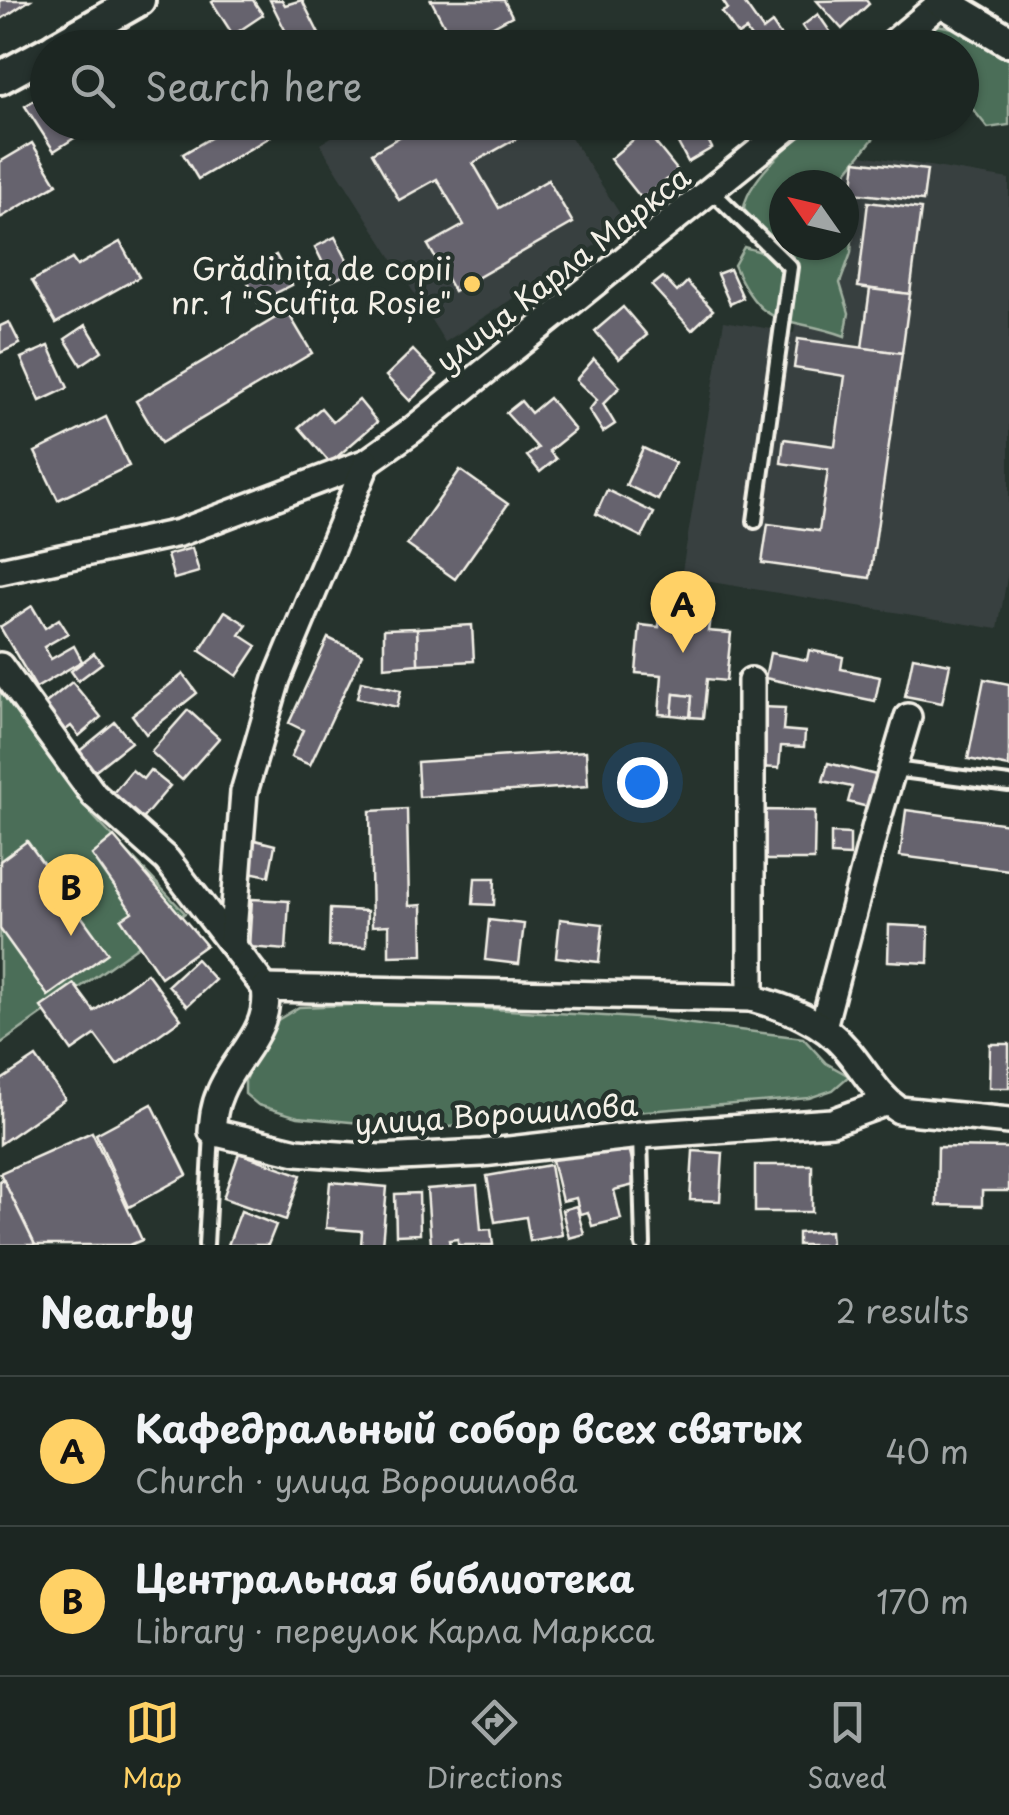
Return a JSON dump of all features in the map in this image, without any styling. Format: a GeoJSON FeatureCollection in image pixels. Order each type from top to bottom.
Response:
{"type":"FeatureCollection","features":[{"type":"Feature","properties":{"kind":"street"},"geometry":{"type":"LineString","coordinates":[[87,30],[140,0]]}},
{"type":"Feature","properties":{"kind":"street"},"geometry":{"type":"LineString","coordinates":[[908,30],[941,1],[1009,41]]}},
{"type":"Feature","properties":{"kind":"street"},"geometry":{"type":"LineString","coordinates":[[0,78],[30,62]]}},
{"type":"Feature","properties":{"kind":"street","name":"улица Карла Маркса"},"geometry":{"type":"LineString","coordinates":[[0,571],[179,533],[367,462],[774,140]]}},
{"type":"Feature","properties":{"kind":"street","name":"улица Карла Маркса"},"geometry":{"type":"LineString","coordinates":[[232,944],[244,792],[249,773],[277,679],[367,462]]}},
{"type":"Feature","properties":{"kind":"street"},"geometry":{"type":"LineString","coordinates":[[0,666],[94,795],[167,860],[265,988],[267,1002],[260,1028],[220,1090],[212,1132]]}},
{"type":"Feature","properties":{"kind":"street"},"geometry":{"type":"LineString","coordinates":[[751,681],[751,998]]}},
{"type":"Feature","properties":{"kind":"street"},"geometry":{"type":"LineString","coordinates":[[823,1026],[876,821],[908,717]]}},
{"type":"Feature","properties":{"kind":"street"},"geometry":{"type":"LineString","coordinates":[[265,988],[751,998],[786,1008],[823,1026],[847,1049],[887,1102],[899,1110],[1009,1122]]}},
{"type":"Feature","properties":{"kind":"street","name":"улица Ворошилова"},"geometry":{"type":"LineString","coordinates":[[212,1132],[298,1152],[380,1158],[482,1153],[640,1135],[832,1122],[887,1102]]}},
{"type":"Feature","properties":{"kind":"lane"},"geometry":{"type":"LineString","coordinates":[[712,191],[790,268],[755,520]]}},
{"type":"Feature","properties":{"kind":"lane"},"geometry":{"type":"LineString","coordinates":[[894,769],[1009,784]]}},
{"type":"Feature","properties":{"kind":"lane"},"geometry":{"type":"LineString","coordinates":[[206,1245],[212,1132]]}},
{"type":"Feature","properties":{"kind":"lane"},"geometry":{"type":"LineString","coordinates":[[640,1135],[643,1245]]}},
{"type":"Feature","properties":{"kind":"shaded area","name":"Grădinița de copii nr. 1 \"Scufița Roșie\""},"geometry":{"type":"Polygon","coordinates":[[[326,140],[573,140],[627,225],[445,342],[320,144],[326,140]]]}},
{"type":"Feature","properties":{"kind":"shaded area"},"geometry":{"type":"Polygon","coordinates":[[[825,149],[1009,179],[1009,566],[998,629],[681,577],[724,321],[794,333],[806,260],[859,260],[859,170],[836,170],[825,149]]]}},
{"type":"Feature","properties":{"kind":"green space"},"geometry":{"type":"Polygon","coordinates":[[[930,24],[962,30],[924,30],[930,24]]]}},
{"type":"Feature","properties":{"kind":"green space"},"geometry":{"type":"Polygon","coordinates":[[[979,40],[1009,57],[1009,125],[988,128],[979,117],[979,40]]]}},
{"type":"Feature","properties":{"kind":"green space"},"geometry":{"type":"Polygon","coordinates":[[[796,140],[872,140],[848,170],[769,170],[769,260],[848,260],[840,283],[849,313],[845,336],[778,318],[766,312],[745,287],[734,265],[744,247],[768,254],[744,213],[745,202],[760,176],[796,140]]]}},
{"type":"Feature","properties":{"kind":"green space"},"geometry":{"type":"Polygon","coordinates":[[[0,687],[93,816],[185,913],[0,1044],[0,687]]]}},
{"type":"Feature","properties":{"kind":"green space"},"geometry":{"type":"Polygon","coordinates":[[[397,1003],[652,1019],[803,1038],[826,1063],[849,1076],[833,1090],[809,1098],[423,1129],[298,1117],[258,1105],[245,1094],[245,1080],[257,1051],[276,1021],[299,1007],[397,1003]]]}},
{"type":"Feature","properties":{"kind":"building"},"geometry":{"type":"Polygon","coordinates":[[[0,0],[30,0],[0,20],[0,0]]]}},
{"type":"Feature","properties":{"kind":"building"},"geometry":{"type":"Polygon","coordinates":[[[253,0],[263,15],[240,30],[230,30],[212,2],[253,0]]]}},
{"type":"Feature","properties":{"kind":"building"},"geometry":{"type":"Polygon","coordinates":[[[270,0],[282,0],[285,5],[302,0],[317,30],[285,30],[270,0]]]}},
{"type":"Feature","properties":{"kind":"building"},"geometry":{"type":"Polygon","coordinates":[[[431,0],[504,0],[512,16],[485,30],[447,30],[431,0]]]}},
{"type":"Feature","properties":{"kind":"building"},"geometry":{"type":"Polygon","coordinates":[[[722,0],[742,0],[763,30],[735,30],[722,12],[728,9],[722,0]]]}},
{"type":"Feature","properties":{"kind":"building"},"geometry":{"type":"Polygon","coordinates":[[[866,0],[869,4],[842,29],[817,1],[866,0]]]}},
{"type":"Feature","properties":{"kind":"building"},"geometry":{"type":"Polygon","coordinates":[[[818,14],[829,30],[805,30],[802,26],[818,14]]]}},
{"type":"Feature","properties":{"kind":"building"},"geometry":{"type":"Polygon","coordinates":[[[47,140],[71,140],[54,151],[47,140]]]}},
{"type":"Feature","properties":{"kind":"building"},"geometry":{"type":"Polygon","coordinates":[[[207,140],[265,140],[198,179],[183,154],[207,140]]]}},
{"type":"Feature","properties":{"kind":"building"},"geometry":{"type":"Polygon","coordinates":[[[394,140],[514,140],[473,163],[499,208],[548,180],[573,223],[454,291],[428,245],[464,225],[437,179],[399,200],[372,153],[394,140]]]}},
{"type":"Feature","properties":{"kind":"building"},"geometry":{"type":"Polygon","coordinates":[[[633,140],[653,140],[678,171],[642,199],[610,159],[633,140]]]}},
{"type":"Feature","properties":{"kind":"building"},"geometry":{"type":"Polygon","coordinates":[[[676,140],[708,140],[712,148],[688,162],[676,140]]]}},
{"type":"Feature","properties":{"kind":"building"},"geometry":{"type":"Polygon","coordinates":[[[32,143],[57,184],[0,218],[0,162],[32,143]]]}},
{"type":"Feature","properties":{"kind":"building"},"geometry":{"type":"Polygon","coordinates":[[[856,161],[927,170],[923,201],[859,194],[859,170],[855,170],[856,161]]]}},
{"type":"Feature","properties":{"kind":"building"},"geometry":{"type":"Polygon","coordinates":[[[868,202],[921,209],[910,294],[858,287],[868,202]]]}},
{"type":"Feature","properties":{"kind":"building"},"geometry":{"type":"Polygon","coordinates":[[[335,237],[353,271],[332,281],[315,247],[335,237]]]}},
{"type":"Feature","properties":{"kind":"building"},"geometry":{"type":"Polygon","coordinates":[[[120,242],[139,277],[56,323],[32,281],[72,259],[77,266],[120,242]]]}},
{"type":"Feature","properties":{"kind":"building"},"geometry":{"type":"Polygon","coordinates":[[[276,255],[292,285],[258,302],[243,272],[276,255]]]}},
{"type":"Feature","properties":{"kind":"building"},"geometry":{"type":"Polygon","coordinates":[[[730,269],[743,298],[730,304],[717,274],[730,269]]]}},
{"type":"Feature","properties":{"kind":"building"},"geometry":{"type":"Polygon","coordinates":[[[663,277],[677,292],[687,282],[713,310],[692,330],[652,286],[663,277]]]}},
{"type":"Feature","properties":{"kind":"building"},"geometry":{"type":"Polygon","coordinates":[[[870,289],[910,294],[902,353],[862,348],[870,289]]]}},
{"type":"Feature","properties":{"kind":"building"},"geometry":{"type":"Polygon","coordinates":[[[623,307],[647,335],[619,359],[595,331],[623,307]]]}},
{"type":"Feature","properties":{"kind":"building"},"geometry":{"type":"Polygon","coordinates":[[[287,311],[312,353],[161,443],[136,401],[287,311]]]}},
{"type":"Feature","properties":{"kind":"building"},"geometry":{"type":"Polygon","coordinates":[[[9,322],[20,344],[0,353],[0,326],[9,322]]]}},
{"type":"Feature","properties":{"kind":"building"},"geometry":{"type":"Polygon","coordinates":[[[86,325],[102,351],[81,365],[65,339],[86,325]]]}},
{"type":"Feature","properties":{"kind":"building"},"geometry":{"type":"Polygon","coordinates":[[[798,339],[902,353],[870,578],[762,563],[768,524],[819,531],[828,470],[781,463],[784,439],[835,446],[845,376],[794,368],[798,339]]]}},
{"type":"Feature","properties":{"kind":"building"},"geometry":{"type":"Polygon","coordinates":[[[49,346],[68,388],[40,401],[21,358],[49,346]]]}},
{"type":"Feature","properties":{"kind":"building"},"geometry":{"type":"Polygon","coordinates":[[[413,350],[437,375],[410,401],[386,376],[413,350]]]}},
{"type":"Feature","properties":{"kind":"building"},"geometry":{"type":"Polygon","coordinates":[[[594,359],[620,387],[603,404],[615,424],[603,432],[589,410],[597,400],[576,380],[594,359]]]}},
{"type":"Feature","properties":{"kind":"building"},"geometry":{"type":"Polygon","coordinates":[[[549,398],[575,430],[549,451],[556,459],[540,472],[527,456],[538,448],[506,413],[521,401],[531,413],[549,398]]]}},
{"type":"Feature","properties":{"kind":"building"},"geometry":{"type":"Polygon","coordinates":[[[359,400],[377,422],[330,463],[299,427],[321,408],[333,422],[359,400]]]}},
{"type":"Feature","properties":{"kind":"building"},"geometry":{"type":"Polygon","coordinates":[[[106,417],[129,466],[58,500],[35,452],[106,417]]]}},
{"type":"Feature","properties":{"kind":"building"},"geometry":{"type":"Polygon","coordinates":[[[643,448],[675,463],[658,500],[626,485],[643,448]]]}},
{"type":"Feature","properties":{"kind":"building"},"geometry":{"type":"Polygon","coordinates":[[[460,470],[508,504],[455,579],[407,545],[460,470]]]}},
{"type":"Feature","properties":{"kind":"building"},"geometry":{"type":"Polygon","coordinates":[[[607,490],[654,513],[642,537],[596,514],[607,490]]]}},
{"type":"Feature","properties":{"kind":"building"},"geometry":{"type":"Polygon","coordinates":[[[192,548],[199,572],[174,579],[167,555],[192,548]]]}},
{"type":"Feature","properties":{"kind":"building"},"geometry":{"type":"Polygon","coordinates":[[[32,606],[45,628],[59,619],[68,633],[44,647],[51,659],[74,646],[82,661],[36,688],[0,627],[32,606]]]}},
{"type":"Feature","properties":{"kind":"building"},"geometry":{"type":"Polygon","coordinates":[[[225,611],[247,625],[240,635],[257,646],[237,676],[200,651],[225,611]]]}},
{"type":"Feature","properties":{"kind":"building"},"geometry":{"type":"Polygon","coordinates":[[[660,612],[710,617],[708,631],[731,633],[726,681],[707,679],[703,718],[690,717],[692,696],[674,694],[672,715],[659,714],[662,675],[636,673],[640,625],[659,627],[660,612]]]}},
{"type":"Feature","properties":{"kind":"building"},"geometry":{"type":"Polygon","coordinates":[[[472,625],[474,661],[418,664],[417,628],[472,625]]]}},
{"type":"Feature","properties":{"kind":"building"},"geometry":{"type":"Polygon","coordinates":[[[417,628],[418,664],[384,667],[384,629],[417,628]]]}},
{"type":"Feature","properties":{"kind":"building"},"geometry":{"type":"Polygon","coordinates":[[[328,638],[362,654],[310,765],[291,757],[303,730],[289,723],[328,638]]]}},
{"type":"Feature","properties":{"kind":"building"},"geometry":{"type":"Polygon","coordinates":[[[809,650],[843,657],[841,669],[880,677],[875,701],[765,678],[770,653],[807,660],[809,650]]]}},
{"type":"Feature","properties":{"kind":"building"},"geometry":{"type":"Polygon","coordinates":[[[94,653],[102,663],[78,681],[71,671],[94,653]]]}},
{"type":"Feature","properties":{"kind":"building"},"geometry":{"type":"Polygon","coordinates":[[[913,657],[950,664],[942,703],[905,696],[913,657]]]}},
{"type":"Feature","properties":{"kind":"building"},"geometry":{"type":"Polygon","coordinates":[[[183,674],[197,693],[146,734],[132,715],[183,674]]]}},
{"type":"Feature","properties":{"kind":"building"},"geometry":{"type":"Polygon","coordinates":[[[984,679],[1009,684],[1009,767],[968,759],[984,679]]]}},
{"type":"Feature","properties":{"kind":"building"},"geometry":{"type":"Polygon","coordinates":[[[361,681],[401,690],[397,707],[357,698],[361,681]]]}},
{"type":"Feature","properties":{"kind":"building"},"geometry":{"type":"Polygon","coordinates":[[[72,682],[101,717],[79,736],[71,726],[63,732],[41,707],[72,682]]]}},
{"type":"Feature","properties":{"kind":"building"},"geometry":{"type":"Polygon","coordinates":[[[674,694],[692,696],[690,717],[672,715],[674,694]]]}},
{"type":"Feature","properties":{"kind":"building"},"geometry":{"type":"Polygon","coordinates":[[[761,707],[785,708],[783,730],[805,732],[804,747],[781,746],[779,768],[757,767],[761,707]]]}},
{"type":"Feature","properties":{"kind":"building"},"geometry":{"type":"Polygon","coordinates":[[[188,710],[219,738],[182,780],[151,752],[188,710]]]}},
{"type":"Feature","properties":{"kind":"building"},"geometry":{"type":"Polygon","coordinates":[[[115,722],[131,742],[93,772],[77,753],[115,722]]]}},
{"type":"Feature","properties":{"kind":"building"},"geometry":{"type":"Polygon","coordinates":[[[586,751],[588,786],[419,797],[417,762],[586,751]]]}},
{"type":"Feature","properties":{"kind":"building"},"geometry":{"type":"Polygon","coordinates":[[[828,763],[880,776],[872,808],[848,802],[852,787],[823,781],[828,763]]]}},
{"type":"Feature","properties":{"kind":"building"},"geometry":{"type":"Polygon","coordinates":[[[132,770],[143,779],[150,770],[170,786],[138,824],[108,799],[132,770]]]}},
{"type":"Feature","properties":{"kind":"building"},"geometry":{"type":"Polygon","coordinates":[[[407,809],[409,906],[422,905],[423,955],[389,956],[389,925],[372,926],[370,811],[407,809]]]}},
{"type":"Feature","properties":{"kind":"building"},"geometry":{"type":"Polygon","coordinates":[[[763,810],[815,811],[814,860],[762,860],[763,810]]]}},
{"type":"Feature","properties":{"kind":"building"},"geometry":{"type":"Polygon","coordinates":[[[906,810],[1009,824],[1009,870],[900,856],[906,810]]]}},
{"type":"Feature","properties":{"kind":"building"},"geometry":{"type":"Polygon","coordinates":[[[831,833],[850,834],[850,856],[831,855],[831,833]]]}},
{"type":"Feature","properties":{"kind":"building"},"geometry":{"type":"Polygon","coordinates":[[[114,837],[206,945],[161,977],[121,919],[132,912],[92,855],[114,837]]]}},
{"type":"Feature","properties":{"kind":"building"},"geometry":{"type":"Polygon","coordinates":[[[255,840],[275,845],[269,876],[249,872],[255,840]]]}},
{"type":"Feature","properties":{"kind":"building"},"geometry":{"type":"Polygon","coordinates":[[[27,841],[108,953],[48,996],[0,929],[0,861],[27,841]]]}},
{"type":"Feature","properties":{"kind":"building"},"geometry":{"type":"Polygon","coordinates":[[[475,878],[495,878],[494,905],[473,904],[475,878]]]}},
{"type":"Feature","properties":{"kind":"building"},"geometry":{"type":"Polygon","coordinates":[[[252,899],[289,901],[286,950],[249,947],[252,899]]]}},
{"type":"Feature","properties":{"kind":"building"},"geometry":{"type":"Polygon","coordinates":[[[330,909],[367,911],[366,947],[329,946],[330,909]]]}},
{"type":"Feature","properties":{"kind":"building"},"geometry":{"type":"Polygon","coordinates":[[[560,919],[603,924],[599,962],[556,957],[560,919]]]}},
{"type":"Feature","properties":{"kind":"building"},"geometry":{"type":"Polygon","coordinates":[[[489,920],[524,924],[519,964],[485,960],[489,920]]]}},
{"type":"Feature","properties":{"kind":"building"},"geometry":{"type":"Polygon","coordinates":[[[889,925],[929,927],[928,963],[888,961],[889,925]]]}},
{"type":"Feature","properties":{"kind":"building"},"geometry":{"type":"Polygon","coordinates":[[[196,959],[215,980],[187,1006],[168,985],[196,959]]]}},
{"type":"Feature","properties":{"kind":"building"},"geometry":{"type":"Polygon","coordinates":[[[147,973],[181,1019],[117,1065],[95,1035],[72,1051],[41,1007],[74,984],[94,1011],[147,973]]]}},
{"type":"Feature","properties":{"kind":"building"},"geometry":{"type":"Polygon","coordinates":[[[990,1044],[1009,1044],[1009,1088],[989,1088],[990,1044]]]}},
{"type":"Feature","properties":{"kind":"building"},"geometry":{"type":"Polygon","coordinates":[[[36,1057],[65,1099],[0,1144],[0,1081],[36,1057]]]}},
{"type":"Feature","properties":{"kind":"building"},"geometry":{"type":"Polygon","coordinates":[[[152,1104],[187,1175],[129,1207],[96,1134],[152,1104]]]}},
{"type":"Feature","properties":{"kind":"building"},"geometry":{"type":"Polygon","coordinates":[[[92,1132],[142,1240],[130,1245],[35,1245],[0,1173],[92,1132]]]}},
{"type":"Feature","properties":{"kind":"building"},"geometry":{"type":"Polygon","coordinates":[[[627,1140],[638,1184],[614,1190],[621,1219],[592,1226],[588,1212],[580,1214],[576,1198],[562,1201],[552,1160],[627,1140]]]}},
{"type":"Feature","properties":{"kind":"building"},"geometry":{"type":"Polygon","coordinates":[[[938,1147],[1009,1148],[1009,1191],[982,1191],[982,1206],[937,1205],[938,1147]]]}},
{"type":"Feature","properties":{"kind":"building"},"geometry":{"type":"Polygon","coordinates":[[[693,1151],[723,1153],[720,1201],[690,1200],[693,1151]]]}},
{"type":"Feature","properties":{"kind":"building"},"geometry":{"type":"Polygon","coordinates":[[[239,1153],[301,1175],[286,1220],[223,1198],[239,1153]]]}},
{"type":"Feature","properties":{"kind":"building"},"geometry":{"type":"Polygon","coordinates":[[[550,1165],[562,1235],[530,1241],[526,1217],[495,1222],[487,1176],[550,1165]]]}},
{"type":"Feature","properties":{"kind":"building"},"geometry":{"type":"Polygon","coordinates":[[[755,1165],[812,1165],[812,1212],[755,1212],[755,1165]]]}},
{"type":"Feature","properties":{"kind":"building"},"geometry":{"type":"Polygon","coordinates":[[[3,1179],[35,1245],[0,1245],[3,1179]]]}},
{"type":"Feature","properties":{"kind":"building"},"geometry":{"type":"Polygon","coordinates":[[[330,1182],[387,1187],[382,1245],[361,1245],[362,1231],[326,1228],[330,1182]]]}},
{"type":"Feature","properties":{"kind":"building"},"geometry":{"type":"Polygon","coordinates":[[[477,1185],[481,1230],[491,1229],[493,1245],[458,1245],[458,1239],[449,1240],[450,1245],[431,1245],[427,1189],[477,1185]]]}},
{"type":"Feature","properties":{"kind":"building"},"geometry":{"type":"Polygon","coordinates":[[[419,1193],[420,1234],[396,1235],[395,1194],[419,1193]]]}},
{"type":"Feature","properties":{"kind":"building"},"geometry":{"type":"Polygon","coordinates":[[[576,1206],[584,1234],[569,1238],[562,1210],[576,1206]]]}},
{"type":"Feature","properties":{"kind":"building"},"geometry":{"type":"Polygon","coordinates":[[[241,1211],[276,1225],[268,1245],[228,1245],[241,1211]]]}},
{"type":"Feature","properties":{"kind":"building"},"geometry":{"type":"Polygon","coordinates":[[[830,1231],[831,1245],[798,1245],[798,1233],[830,1231]]]}},
{"type":"Feature","properties":{"kind":"place","name":"Grădinița de copii nr. 1 \"Scufița Roșie\""},"geometry":{"type":"Point","coordinates":[472,284]}},
{"type":"Feature","properties":{"kind":"place","name":"Кафедральный собор всех святых"},"geometry":{"type":"Point","coordinates":[683,653]}},
{"type":"Feature","properties":{"kind":"place","name":"Центральная библиотека"},"geometry":{"type":"Point","coordinates":[71,936]}}]}
